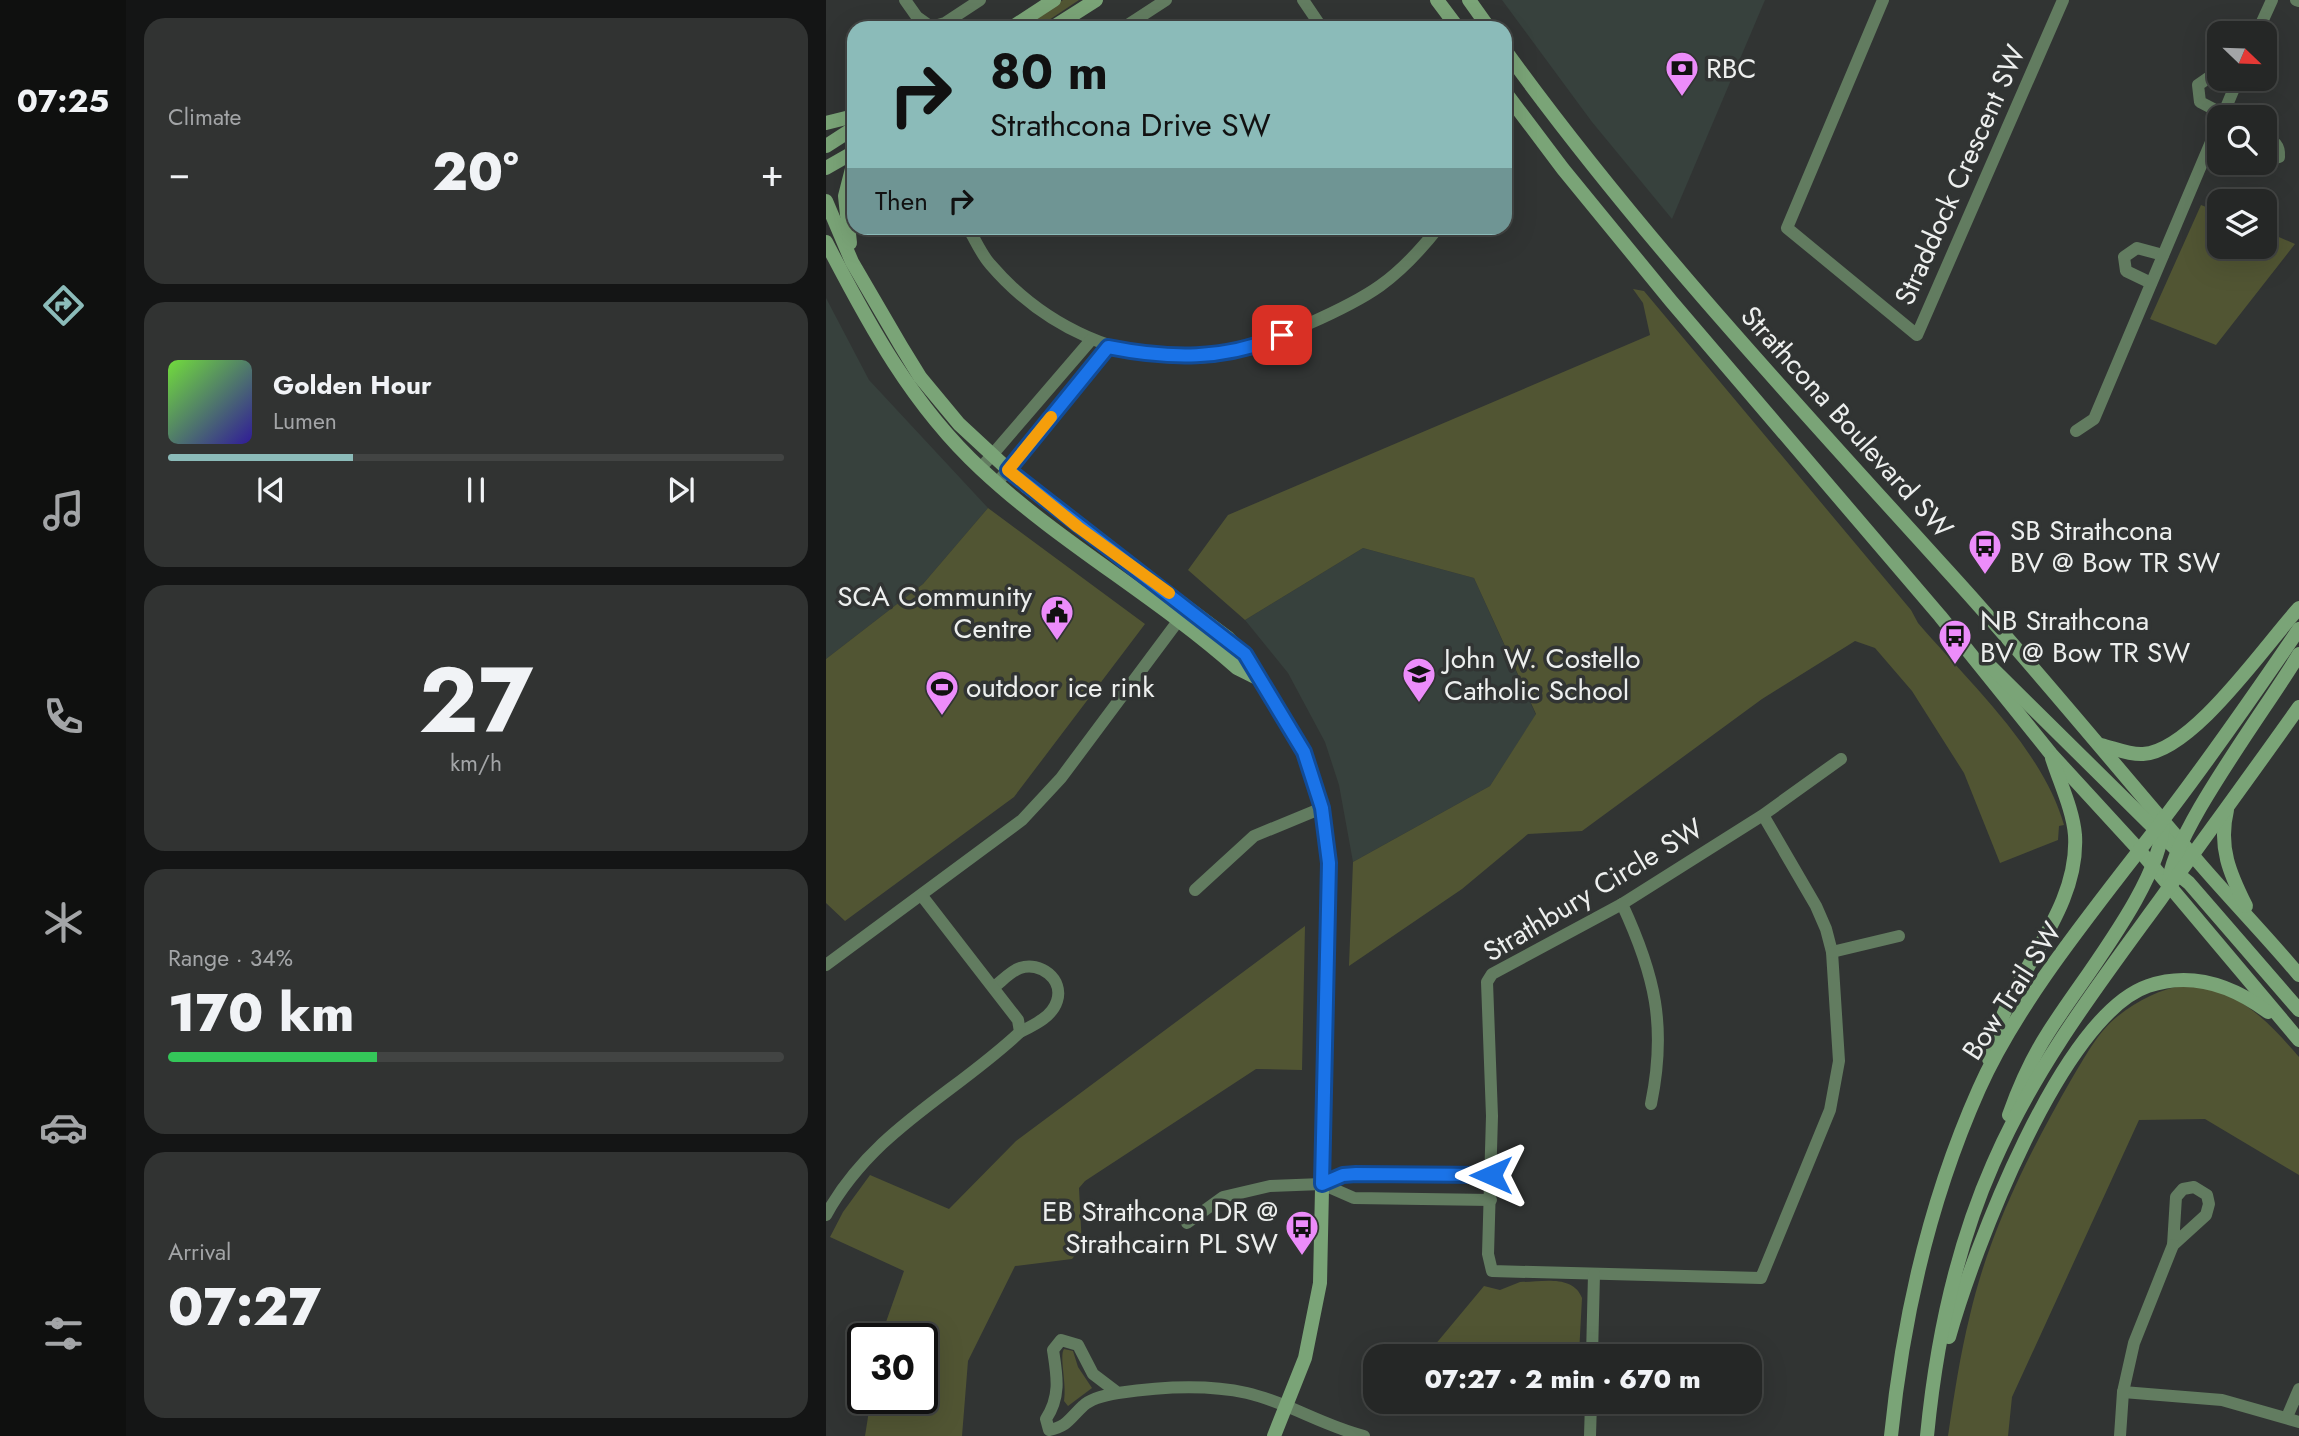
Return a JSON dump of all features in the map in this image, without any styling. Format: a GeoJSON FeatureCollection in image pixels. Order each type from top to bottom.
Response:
{"type":"FeatureCollection","features":[{"type":"Feature","properties":{"kind":"main road"},"geometry":{"type":"LineString","coordinates":[[1022,21],[1054,0]]}},
{"type":"Feature","properties":{"kind":"main road"},"geometry":{"type":"LineString","coordinates":[[1063,21],[1096,0]]}},
{"type":"Feature","properties":{"kind":"main road"},"geometry":{"type":"LineString","coordinates":[[1437,0],[1453,21]]}},
{"type":"Feature","properties":{"kind":"main road"},"geometry":{"type":"LineString","coordinates":[[1469,0],[1484,21]]}},
{"type":"Feature","properties":{"kind":"main road","name":"Strathcona Boulevard SW"},"geometry":{"type":"LineString","coordinates":[[1512,59],[1672,262],[1798,408],[1945,567],[2099,744],[2160,828]]}},
{"type":"Feature","properties":{"kind":"main road","name":"Strathcona Boulevard SW"},"geometry":{"type":"LineString","coordinates":[[1512,101],[1563,169],[1646,270],[1940,616],[2051,754],[2140,851],[2153,860]]}},
{"type":"Feature","properties":{"kind":"main road"},"geometry":{"type":"LineString","coordinates":[[826,123],[847,118]]}},
{"type":"Feature","properties":{"kind":"main road"},"geometry":{"type":"LineString","coordinates":[[826,146],[847,132]]}},
{"type":"Feature","properties":{"kind":"main road"},"geometry":{"type":"LineString","coordinates":[[826,168],[847,156]]}},
{"type":"Feature","properties":{"kind":"main road"},"geometry":{"type":"LineString","coordinates":[[847,188],[847,215]]}},
{"type":"Feature","properties":{"kind":"main road"},"geometry":{"type":"LineString","coordinates":[[826,201],[852,262],[920,377],[953,417],[1008,470],[1245,654],[1257,678],[1285,716],[1304,752],[1322,808],[1329,863],[1321,1254],[1316,1312],[1305,1358],[1273,1436]]}},
{"type":"Feature","properties":{"kind":"main road"},"geometry":{"type":"LineString","coordinates":[[849,235],[852,262]]}},
{"type":"Feature","properties":{"kind":"main road"},"geometry":{"type":"LineString","coordinates":[[826,243],[876,339],[896,369],[933,417],[980,469],[1237,668],[1257,678]]}},
{"type":"Feature","properties":{"kind":"main road"},"geometry":{"type":"LineString","coordinates":[[2099,744],[2144,754],[2178,741],[2206,716],[2299,608]]}},
{"type":"Feature","properties":{"kind":"main road"},"geometry":{"type":"LineString","coordinates":[[1940,616],[2184,849],[2255,923],[2299,975]]}},
{"type":"Feature","properties":{"kind":"main road","name":"Bow Trail SW"},"geometry":{"type":"LineString","coordinates":[[1891,1436],[1897,1377],[1925,1241],[1948,1167],[1980,1087],[2045,978],[2160,828],[2299,629]]}},
{"type":"Feature","properties":{"kind":"main road"},"geometry":{"type":"LineString","coordinates":[[1993,1162],[2070,1023],[2169,887],[2184,849],[2299,654]]}},
{"type":"Feature","properties":{"kind":"main road"},"geometry":{"type":"LineString","coordinates":[[2184,849],[2229,802],[2299,707]]}},
{"type":"Feature","properties":{"kind":"main road"},"geometry":{"type":"LineString","coordinates":[[1980,1087],[2003,1013],[2052,923],[2071,878],[2076,855],[2075,832],[2051,754]]}},
{"type":"Feature","properties":{"kind":"main road"},"geometry":{"type":"LineString","coordinates":[[2229,802],[2222,842],[2229,872],[2255,923]]}},
{"type":"Feature","properties":{"kind":"main road"},"geometry":{"type":"LineString","coordinates":[[1927,1436],[1948,1297],[2017,1093],[2046,1035],[2124,918],[2153,860],[2160,828]]}},
{"type":"Feature","properties":{"kind":"main road"},"geometry":{"type":"LineString","coordinates":[[2153,860],[2174,871],[2299,1010]]}},
{"type":"Feature","properties":{"kind":"main road"},"geometry":{"type":"LineString","coordinates":[[2153,860],[2169,887],[2299,1040]]}},
{"type":"Feature","properties":{"kind":"main road"},"geometry":{"type":"LineString","coordinates":[[1930,1406],[1973,1261],[2011,1169],[2050,1094],[2100,1023],[2147,987],[2185,981],[2226,986],[2288,1028]]}},
{"type":"Feature","properties":{"kind":"street"},"geometry":{"type":"LineString","coordinates":[[905,0],[923,21]]}},
{"type":"Feature","properties":{"kind":"street"},"geometry":{"type":"LineString","coordinates":[[948,21],[980,0]]}},
{"type":"Feature","properties":{"kind":"street"},"geometry":{"type":"LineString","coordinates":[[1134,21],[1166,0]]}},
{"type":"Feature","properties":{"kind":"street"},"geometry":{"type":"LineString","coordinates":[[1303,0],[1317,21]]}},
{"type":"Feature","properties":{"kind":"street","name":"Straddock Crescent SW"},"geometry":{"type":"LineString","coordinates":[[1883,0],[1787,228],[1917,335],[2063,0]]}},
{"type":"Feature","properties":{"kind":"street"},"geometry":{"type":"LineString","coordinates":[[2262,21],[2272,0]]}},
{"type":"Feature","properties":{"kind":"street"},"geometry":{"type":"LineString","coordinates":[[2207,79],[2198,85],[2200,102],[2207,107]]}},
{"type":"Feature","properties":{"kind":"street"},"geometry":{"type":"LineString","coordinates":[[2076,431],[2094,419],[2151,283],[2207,160]]}},
{"type":"Feature","properties":{"kind":"street"},"geometry":{"type":"LineString","coordinates":[[972,235],[989,263],[1029,301],[1091,340],[1108,347],[1148,355],[1207,357],[1263,344],[1387,284],[1415,258],[1433,235]]}},
{"type":"Feature","properties":{"kind":"street"},"geometry":{"type":"LineString","coordinates":[[2151,283],[2126,271],[2124,257],[2137,248],[2163,256]]}},
{"type":"Feature","properties":{"kind":"street"},"geometry":{"type":"LineString","coordinates":[[980,469],[1091,340]]}},
{"type":"Feature","properties":{"kind":"street"},"geometry":{"type":"LineString","coordinates":[[997,483],[1108,347]]}},
{"type":"Feature","properties":{"kind":"street"},"geometry":{"type":"LineString","coordinates":[[826,965],[1021,820],[1045,795],[1187,608]]}},
{"type":"Feature","properties":{"kind":"street"},"geometry":{"type":"LineString","coordinates":[[1763,816],[1841,759]]}},
{"type":"Feature","properties":{"kind":"street"},"geometry":{"type":"LineString","coordinates":[[1195,890],[1254,836],[1322,808]]}},
{"type":"Feature","properties":{"kind":"street","name":"Strathbury Circle SW"},"geometry":{"type":"LineString","coordinates":[[1763,816],[1816,906],[1832,952],[1839,1053],[1835,1094],[1761,1278],[1492,1271],[1488,1254],[1492,1056],[1487,982],[1492,974],[1622,904],[1763,816]]}},
{"type":"Feature","properties":{"kind":"street"},"geometry":{"type":"LineString","coordinates":[[922,895],[1018,1020],[1020,1032]]}},
{"type":"Feature","properties":{"kind":"street"},"geometry":{"type":"LineString","coordinates":[[1622,904],[1649,966],[1658,1022],[1658,1072],[1651,1104]]}},
{"type":"Feature","properties":{"kind":"street"},"geometry":{"type":"LineString","coordinates":[[1832,952],[1899,936]]}},
{"type":"Feature","properties":{"kind":"street"},"geometry":{"type":"LineString","coordinates":[[826,1214],[859,1166],[889,1135],[1020,1032],[1051,1012],[1058,995],[1053,978],[1042,969],[1022,967],[994,987]]}},
{"type":"Feature","properties":{"kind":"street"},"geometry":{"type":"LineString","coordinates":[[1187,1223],[1223,1197],[1270,1186],[1322,1184],[1343,1175],[1356,1174],[1491,1175]]}},
{"type":"Feature","properties":{"kind":"street"},"geometry":{"type":"LineString","coordinates":[[1322,1184],[1354,1198],[1491,1200]]}},
{"type":"Feature","properties":{"kind":"street"},"geometry":{"type":"LineString","coordinates":[[2120,1436],[2123,1392],[2134,1343],[2173,1245]]}},
{"type":"Feature","properties":{"kind":"street"},"geometry":{"type":"LineString","coordinates":[[1592,1344],[1594,1274]]}},
{"type":"Feature","properties":{"kind":"street"},"geometry":{"type":"LineString","coordinates":[[1118,1393],[1093,1374],[1078,1345],[1061,1340],[1052,1350],[1058,1382],[1055,1405],[1046,1419],[1049,1430],[1070,1422],[1084,1405],[1118,1393],[1203,1388],[1249,1393],[1327,1426],[1363,1436]]}},
{"type":"Feature","properties":{"kind":"street"},"geometry":{"type":"LineString","coordinates":[[2123,1392],[2222,1400],[2293,1420],[2299,1389]]}},
{"type":"Feature","properties":{"kind":"street"},"geometry":{"type":"LineString","coordinates":[[1590,1436],[1591,1414]]}},
{"type":"Feature","properties":{"kind":"shaded area"},"geometry":{"type":"Polygon","coordinates":[[[1502,0],[1765,0],[1672,219],[1592,122],[1502,0]]]}},
{"type":"Feature","properties":{"kind":"shaded area"},"geometry":{"type":"Polygon","coordinates":[[[826,298],[869,380],[988,508],[923,584],[826,659],[826,298]]]}},
{"type":"Feature","properties":{"kind":"shaded area","name":"John W. Costello Catholic School"},"geometry":{"type":"Polygon","coordinates":[[[1363,548],[1474,578],[1536,715],[1490,786],[1353,862],[1339,785],[1325,742],[1288,673],[1245,620],[1363,548]]]}},
{"type":"Feature","properties":{"kind":"green space"},"geometry":{"type":"Polygon","coordinates":[[[1063,0],[1079,0],[1048,21],[1032,21],[1063,0]]]}},
{"type":"Feature","properties":{"kind":"green space"},"geometry":{"type":"Polygon","coordinates":[[[2201,205],[2207,207],[2207,259],[2277,259],[2277,236],[2295,244],[2216,345],[2150,319],[2201,205]]]}},
{"type":"Feature","properties":{"kind":"green space"},"geometry":{"type":"Polygon","coordinates":[[[1633,289],[1644,291],[1911,610],[1918,623],[2002,718],[2022,744],[2054,797],[2064,825],[2059,826],[2058,840],[2000,863],[1964,773],[1912,691],[1875,648],[1855,641],[1762,699],[1582,831],[1528,834],[1462,889],[1349,966],[1353,862],[1490,786],[1536,714],[1474,578],[1363,548],[1245,620],[1188,570],[1228,515],[1650,335],[1643,303],[1633,289]]]}},
{"type":"Feature","properties":{"kind":"green space"},"geometry":{"type":"Polygon","coordinates":[[[988,508],[1145,624],[1014,797],[845,921],[826,903],[826,659],[923,584],[988,508]]]}},
{"type":"Feature","properties":{"kind":"green space"},"geometry":{"type":"Polygon","coordinates":[[[1305,926],[1302,1070],[1256,1069],[1085,1181],[1079,1188],[1082,1247],[1072,1259],[1015,1266],[968,1361],[962,1436],[865,1436],[868,1414],[938,1414],[938,1323],[886,1323],[904,1271],[830,1237],[843,1212],[870,1175],[949,1209],[1016,1141],[1305,926]]]}},
{"type":"Feature","properties":{"kind":"green space"},"geometry":{"type":"Polygon","coordinates":[[[2185,985],[2203,987],[2235,999],[2262,1018],[2299,1057],[2299,1175],[2205,1119],[2139,1120],[2012,1397],[2008,1436],[1948,1436],[1963,1345],[1978,1284],[1999,1223],[2040,1136],[2086,1054],[2111,1022],[2150,996],[2185,985]]]}},
{"type":"Feature","properties":{"kind":"green space"},"geometry":{"type":"Polygon","coordinates":[[[1556,1281],[1571,1285],[1578,1290],[1582,1298],[1580,1344],[1436,1344],[1484,1286],[1500,1290],[1520,1282],[1556,1281]]]}},
{"type":"Feature","properties":{"kind":"green space"},"geometry":{"type":"Polygon","coordinates":[[[1064,1349],[1073,1351],[1078,1367],[1092,1388],[1068,1406],[1064,1401],[1064,1349]]]}},
{"type":"Feature","properties":{"kind":"slow traffic"},"geometry":{"type":"LineString","coordinates":[[1051,417],[1008,470],[1078,527],[1169,593]]}},
{"type":"Feature","properties":{"kind":"place","name":"RBC"},"geometry":{"type":"Point","coordinates":[1682,98]}},
{"type":"Feature","properties":{"kind":"place","name":"SB Strathcona BV @ Bow TR SW"},"geometry":{"type":"Point","coordinates":[1985,576]}},
{"type":"Feature","properties":{"kind":"place","name":"SCA Community Centre"},"geometry":{"type":"Point","coordinates":[1057,642]}},
{"type":"Feature","properties":{"kind":"place","name":"NB Strathcona BV @ Bow TR SW"},"geometry":{"type":"Point","coordinates":[1955,666]}},
{"type":"Feature","properties":{"kind":"place","name":"John W. Costello Catholic School"},"geometry":{"type":"Point","coordinates":[1419,704]}},
{"type":"Feature","properties":{"kind":"place","name":"outdoor ice rink"},"geometry":{"type":"Point","coordinates":[942,717]}},
{"type":"Feature","properties":{"kind":"place","name":"EB Strathcona DR @ Strathcairn PL SW"},"geometry":{"type":"Point","coordinates":[1302,1257]}},
{"type":"Feature","properties":{"kind":"route"},"geometry":{"type":"LineString","coordinates":[[1282,335],[1263,344],[1207,357],[1148,355],[1108,347],[1008,470],[1078,527],[1227,637],[1245,654],[1257,678],[1285,716],[1304,752],[1322,808],[1329,863],[1322,1184],[1343,1175],[1356,1174],[1491,1175]]}}]}
